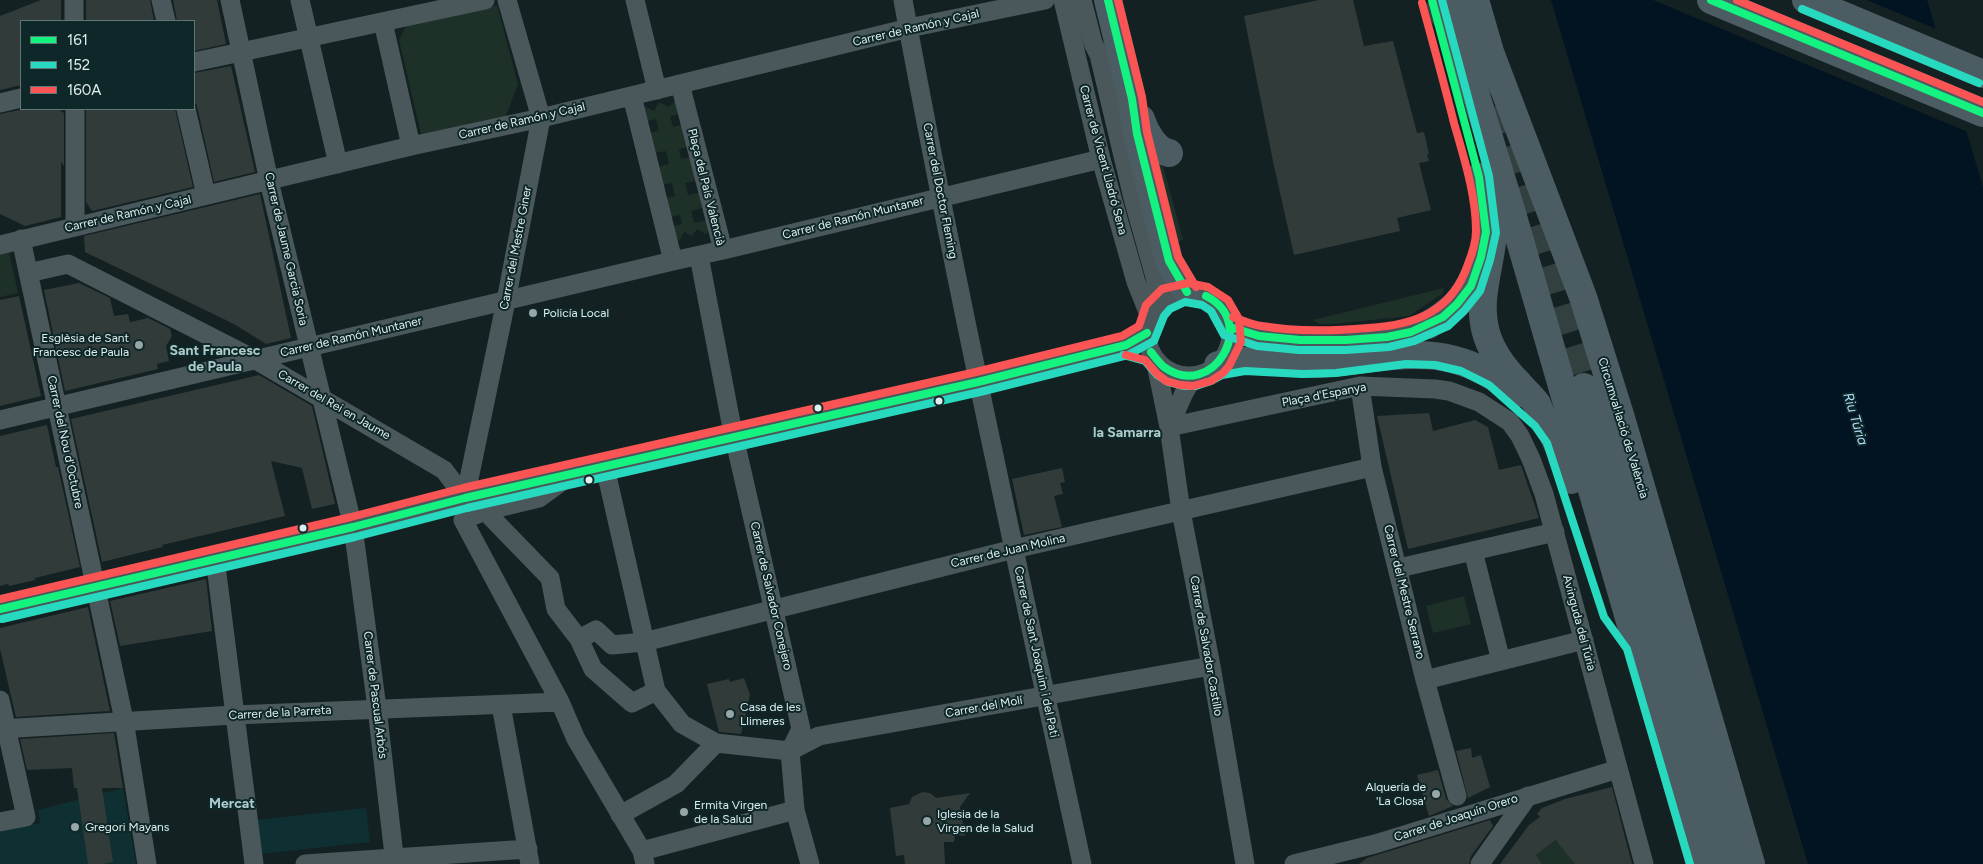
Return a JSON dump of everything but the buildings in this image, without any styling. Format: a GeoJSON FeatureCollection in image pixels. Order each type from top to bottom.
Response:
{"type":"FeatureCollection","features":[{"type":"Feature","properties":{"kind":"highway"},"geometry":{"type":"LineString","coordinates":[[1108,0],[1132,99],[1137,134],[1169,262],[1187,292]]}},
{"type":"Feature","properties":{"kind":"highway"},"geometry":{"type":"LineString","coordinates":[[1428,325],[1443,317],[1457,304],[1471,286],[1481,257],[1486,232],[1480,177],[1432,0]]}},
{"type":"Feature","properties":{"kind":"highway"},"geometry":{"type":"LineString","coordinates":[[1447,0],[1512,213],[1700,864]]}},
{"type":"Feature","properties":{"kind":"highway","name":"Circumval·lació de València"},"geometry":{"type":"LineString","coordinates":[[1475,0],[1490,52],[1583,297],[1621,418],[1751,864]]}},
{"type":"Feature","properties":{"kind":"highway"},"geometry":{"type":"LineString","coordinates":[[1711,0],[1983,114]]}},
{"type":"Feature","properties":{"kind":"highway"},"geometry":{"type":"LineString","coordinates":[[1806,0],[1983,74]]}},
{"type":"Feature","properties":{"kind":"highway"},"geometry":{"type":"LineString","coordinates":[[1132,99],[1145,132],[1163,152],[1169,153]]}},
{"type":"Feature","properties":{"kind":"highway"},"geometry":{"type":"LineString","coordinates":[[1480,177],[1487,188],[1494,224],[1492,252],[1483,306],[1485,329],[1493,350],[1509,374],[1536,403],[1556,439],[1613,613],[1636,645]]}},
{"type":"Feature","properties":{"kind":"highway"},"geometry":{"type":"LineString","coordinates":[[1206,370],[1245,361],[1303,364],[1336,363],[1406,354],[1436,355],[1464,362],[1495,377],[1543,418]]}},
{"type":"Feature","properties":{"kind":"highway"},"geometry":{"type":"LineString","coordinates":[[1584,387],[1727,864]]}},
{"type":"Feature","properties":{"kind":"street"},"geometry":{"type":"LineString","coordinates":[[74,0],[74,20]]}},
{"type":"Feature","properties":{"kind":"street"},"geometry":{"type":"LineString","coordinates":[[161,0],[166,20]]}},
{"type":"Feature","properties":{"kind":"street","name":"Carrer de Jaume Garcia Soria"},"geometry":{"type":"LineString","coordinates":[[230,0],[269,181],[353,527]]}},
{"type":"Feature","properties":{"kind":"street"},"geometry":{"type":"LineString","coordinates":[[300,0],[338,164]]}},
{"type":"Feature","properties":{"kind":"street"},"geometry":{"type":"LineString","coordinates":[[195,62],[485,0]]}},
{"type":"Feature","properties":{"kind":"street","name":"Carrer del Mestre Giner"},"geometry":{"type":"LineString","coordinates":[[465,498],[506,301],[540,118],[507,0]]}},
{"type":"Feature","properties":{"kind":"street"},"geometry":{"type":"LineString","coordinates":[[635,0],[656,90]]}},
{"type":"Feature","properties":{"kind":"street","name":"Carrer del Doctor Fleming"},"geometry":{"type":"LineString","coordinates":[[904,0],[940,197],[978,382]]}},
{"type":"Feature","properties":{"kind":"street","name":"Carrer de Ramón y Cajal"},"geometry":{"type":"LineString","coordinates":[[0,245],[411,146],[540,118],[909,28],[1045,0]]}},
{"type":"Feature","properties":{"kind":"street","name":"Carrer de Vicent Lladró Sena"},"geometry":{"type":"LineString","coordinates":[[1063,0],[1101,159],[1148,325]]}},
{"type":"Feature","properties":{"kind":"street"},"geometry":{"type":"LineString","coordinates":[[1082,0],[1093,43],[1099,54],[1134,202],[1162,302]]}},
{"type":"Feature","properties":{"kind":"street"},"geometry":{"type":"LineString","coordinates":[[383,22],[411,146]]}},
{"type":"Feature","properties":{"kind":"street","name":"Plaça del País Valencià"},"geometry":{"type":"LineString","coordinates":[[673,262],[723,250],[680,84]]}},
{"type":"Feature","properties":{"kind":"street"},"geometry":{"type":"LineString","coordinates":[[632,96],[673,262]]}},
{"type":"Feature","properties":{"kind":"street"},"geometry":{"type":"LineString","coordinates":[[0,103],[20,98]]}},
{"type":"Feature","properties":{"kind":"street"},"geometry":{"type":"LineString","coordinates":[[75,110],[75,226]]}},
{"type":"Feature","properties":{"kind":"street"},"geometry":{"type":"LineString","coordinates":[[186,110],[206,196]]}},
{"type":"Feature","properties":{"kind":"street","name":"Carrer de Ramón Muntaner"},"geometry":{"type":"LineString","coordinates":[[723,250],[1101,159]]}},
{"type":"Feature","properties":{"kind":"street"},"geometry":{"type":"LineString","coordinates":[[0,228],[21,239]]}},
{"type":"Feature","properties":{"kind":"street","name":"Carrer del Nou d'Octubre"},"geometry":{"type":"LineString","coordinates":[[21,239],[124,720],[146,864]]}},
{"type":"Feature","properties":{"kind":"street","name":"Carrer de Salvador Conejero"},"geometry":{"type":"LineString","coordinates":[[699,256],[734,438],[801,728],[790,751]]}},
{"type":"Feature","properties":{"kind":"street","name":"Carrer de Ramón Muntaner"},"geometry":{"type":"LineString","coordinates":[[0,420],[673,262]]}},
{"type":"Feature","properties":{"kind":"street","name":"Carrer del Rei en Jaume"},"geometry":{"type":"LineString","coordinates":[[28,273],[68,264],[256,360],[444,470],[465,498]]}},
{"type":"Feature","properties":{"kind":"street"},"geometry":{"type":"LineString","coordinates":[[0,609],[353,527],[465,498],[978,382],[1126,345],[1148,325],[1162,302],[1174,295],[1187,292],[1198,293],[1209,297],[1226,314],[1230,327],[1230,341],[1226,354],[1206,370],[1184,393],[1169,427]]}},
{"type":"Feature","properties":{"kind":"street"},"geometry":{"type":"LineString","coordinates":[[1148,325],[1153,356]]}},
{"type":"Feature","properties":{"kind":"street"},"geometry":{"type":"LineString","coordinates":[[1230,327],[1259,336],[1300,340],[1346,340],[1387,337],[1411,332],[1428,325]]}},
{"type":"Feature","properties":{"kind":"street"},"geometry":{"type":"LineString","coordinates":[[1126,345],[1153,356],[1163,367],[1172,373],[1183,376],[1206,370]]}},
{"type":"Feature","properties":{"kind":"street","name":"Carrer de Salvador Castillo"},"geometry":{"type":"LineString","coordinates":[[1153,356],[1169,427],[1181,511],[1211,666],[1244,864]]}},
{"type":"Feature","properties":{"kind":"street","name":"Carrer de Sant Joaquim i del Pati"},"geometry":{"type":"LineString","coordinates":[[978,382],[1082,864]]}},
{"type":"Feature","properties":{"kind":"street","name":"Plaça d'Espanya"},"geometry":{"type":"LineString","coordinates":[[1169,427],[1360,386],[1435,389],[1458,394],[1479,402]]}},
{"type":"Feature","properties":{"kind":"street","name":"Carrer del Mestre Serrano"},"geometry":{"type":"LineString","coordinates":[[1360,386],[1372,467],[1399,568],[1425,680],[1457,796]]}},
{"type":"Feature","properties":{"kind":"street","name":"Avinguda del Túria"},"geometry":{"type":"LineString","coordinates":[[1479,402],[1510,422],[1520,436],[1531,459],[1555,532],[1644,864]]}},
{"type":"Feature","properties":{"kind":"street"},"geometry":{"type":"LineString","coordinates":[[605,466],[656,691],[682,724],[716,743],[790,751],[795,810],[810,864]]}},
{"type":"Feature","properties":{"kind":"street","name":"Carrer de Juan Molina"},"geometry":{"type":"LineString","coordinates":[[579,639],[596,630],[612,645],[644,642],[1014,549],[1372,467]]}},
{"type":"Feature","properties":{"kind":"street"},"geometry":{"type":"LineString","coordinates":[[572,474],[539,498],[485,510],[463,520],[560,702],[576,739],[644,857],[795,810]]}},
{"type":"Feature","properties":{"kind":"street"},"geometry":{"type":"LineString","coordinates":[[485,510],[550,578],[556,609],[579,639],[593,669],[632,703],[656,691]]}},
{"type":"Feature","properties":{"kind":"street","name":"Carrer de Pascual Arbós"},"geometry":{"type":"LineString","coordinates":[[353,527],[395,862]]}},
{"type":"Feature","properties":{"kind":"street"},"geometry":{"type":"LineString","coordinates":[[1399,568],[1555,532]]}},
{"type":"Feature","properties":{"kind":"street"},"geometry":{"type":"LineString","coordinates":[[1473,551],[1501,661]]}},
{"type":"Feature","properties":{"kind":"street"},"geometry":{"type":"LineString","coordinates":[[215,558],[254,864]]}},
{"type":"Feature","properties":{"kind":"street"},"geometry":{"type":"LineString","coordinates":[[1425,680],[1584,640]]}},
{"type":"Feature","properties":{"kind":"street","name":"Carrer del Molí"},"geometry":{"type":"LineString","coordinates":[[790,751],[819,736],[1211,666]]}},
{"type":"Feature","properties":{"kind":"street"},"geometry":{"type":"LineString","coordinates":[[0,700],[3,729],[26,817],[0,822]]}},
{"type":"Feature","properties":{"kind":"street","name":"Carrer de la Parreta"},"geometry":{"type":"LineString","coordinates":[[3,729],[124,720],[377,708],[560,702]]}},
{"type":"Feature","properties":{"kind":"street"},"geometry":{"type":"LineString","coordinates":[[305,864],[529,857],[500,705]]}},
{"type":"Feature","properties":{"kind":"street"},"geometry":{"type":"LineString","coordinates":[[620,814],[676,784],[716,743]]}},
{"type":"Feature","properties":{"kind":"street","name":"Carrer de Joaquín Orero"},"geometry":{"type":"LineString","coordinates":[[1294,864],[1375,844],[1618,769]]}},
{"type":"Feature","properties":{"kind":"street"},"geometry":{"type":"LineString","coordinates":[[1480,864],[1528,796]]}},
{"type":"Feature","properties":{"kind":"shaded area","name":"Gregori Mayans"},"geometry":{"type":"Polygon","coordinates":[[[123,788],[136,864],[0,864],[0,832],[40,823],[38,810],[123,788]]]}},
{"type":"Feature","properties":{"kind":"shaded area"},"geometry":{"type":"Polygon","coordinates":[[[366,808],[370,842],[260,854],[256,820],[366,808]]]}},
{"type":"Feature","properties":{"kind":"green space"},"geometry":{"type":"Polygon","coordinates":[[[497,5],[518,84],[505,118],[421,134],[399,40],[407,25],[497,5]]]}},
{"type":"Feature","properties":{"kind":"green space"},"geometry":{"type":"Polygon","coordinates":[[[675,101],[682,113],[670,116],[673,127],[685,124],[690,147],[679,149],[681,159],[693,156],[698,180],[685,183],[688,195],[699,193],[702,208],[691,211],[694,223],[707,220],[709,229],[706,234],[697,229],[692,236],[684,232],[679,241],[671,236],[669,227],[682,224],[680,215],[667,218],[663,199],[675,196],[672,183],[660,185],[656,167],[669,164],[666,151],[653,153],[648,133],[659,131],[656,119],[644,122],[642,112],[645,106],[654,111],[659,102],[669,107],[675,101]]]}},
{"type":"Feature","properties":{"kind":"green space"},"geometry":{"type":"Polygon","coordinates":[[[1146,145],[1162,162],[1183,240],[1171,243],[1146,145]]]}},
{"type":"Feature","properties":{"kind":"green space"},"geometry":{"type":"Polygon","coordinates":[[[9,252],[18,293],[0,297],[0,254],[9,252]]]}},
{"type":"Feature","properties":{"kind":"green space"},"geometry":{"type":"Polygon","coordinates":[[[1444,288],[1443,293],[1409,316],[1333,324],[1320,324],[1313,320],[1444,288]]]}},
{"type":"Feature","properties":{"kind":"green space"},"geometry":{"type":"Polygon","coordinates":[[[1464,596],[1471,624],[1433,633],[1426,606],[1464,596]]]}},
{"type":"Feature","properties":{"kind":"green space"},"geometry":{"type":"Polygon","coordinates":[[[1557,840],[1575,864],[1542,864],[1536,855],[1557,840]]]}},
{"type":"Feature","properties":{"kind":"water","name":"Riu Túria"},"geometry":{"type":"Polygon","coordinates":[[[1551,0],[1927,0],[1983,187],[1983,864],[1808,864],[1551,0]]]}},
{"type":"Feature","properties":{"kind":"pier"},"geometry":{"type":"Polygon","coordinates":[[[1653,0],[1867,0],[1939,30],[1970,133],[1653,0]]]}},
{"type":"Feature","properties":{"kind":"tunnel"},"geometry":{"type":"LineString","coordinates":[[1430,0],[1440,9],[1477,63],[1506,132],[1584,387]]}},
{"type":"Feature","properties":{"kind":"transit line","name":"161"},"geometry":{"type":"LineString","coordinates":[[1108,0],[1132,99],[1137,134],[1169,261],[1187,292]]}},
{"type":"Feature","properties":{"kind":"transit line","name":"160A"},"geometry":{"type":"LineString","coordinates":[[1118,0],[1142,97],[1147,132],[1178,257],[1196,287]]}},
{"type":"Feature","properties":{"kind":"transit line","name":"161"},"geometry":{"type":"LineString","coordinates":[[1230,327],[1259,336],[1300,340],[1346,340],[1387,337],[1411,332],[1443,317],[1457,304],[1471,286],[1481,257],[1486,232],[1479,177],[1432,0]]}},
{"type":"Feature","properties":{"kind":"transit line","name":"152"},"geometry":{"type":"LineString","coordinates":[[2,619],[355,537],[467,508],[980,392],[1128,355],[1154,341],[1164,316],[1170,309],[1185,302],[1202,305],[1211,311],[1224,335],[1257,346],[1299,350],[1346,350],[1389,347],[1414,341],[1448,326],[1464,311],[1480,291],[1496,233],[1489,176],[1442,0]]}},
{"type":"Feature","properties":{"kind":"transit line","name":"161"},"geometry":{"type":"LineString","coordinates":[[1711,0],[1983,113]]}},
{"type":"Feature","properties":{"kind":"transit line","name":"160A"},"geometry":{"type":"LineString","coordinates":[[1737,0],[1983,102]]}},
{"type":"Feature","properties":{"kind":"transit line","name":"160A"},"geometry":{"type":"LineString","coordinates":[[1233,317],[1251,324],[1301,330],[1355,329],[1385,326],[1416,319],[1430,313],[1442,305],[1461,280],[1471,256],[1475,239],[1474,204],[1472,190],[1422,3]]}},
{"type":"Feature","properties":{"kind":"transit line","name":"152"},"geometry":{"type":"LineString","coordinates":[[1802,9],[1979,83]]}},
{"type":"Feature","properties":{"kind":"transit line","name":"160A"},"geometry":{"type":"LineString","coordinates":[[0,599],[351,517],[463,488],[976,372],[1122,336],[1139,326],[1146,305],[1162,289],[1188,283],[1208,287],[1228,300],[1239,319],[1241,342],[1229,366],[1223,373],[1211,381],[1193,386],[1166,381],[1145,360],[1126,355]]}},
{"type":"Feature","properties":{"kind":"transit line","name":"161"},"geometry":{"type":"LineString","coordinates":[[1151,352],[1164,367],[1182,375],[1198,374],[1213,367],[1223,355],[1229,340],[1229,323],[1222,308],[1206,296]]}},
{"type":"Feature","properties":{"kind":"transit line","name":"161"},"geometry":{"type":"LineString","coordinates":[[0,609],[353,527],[465,498],[978,382],[1126,345],[1147,333]]}},
{"type":"Feature","properties":{"kind":"transit line","name":"152"},"geometry":{"type":"LineString","coordinates":[[1123,355],[1145,361],[1157,375],[1168,382],[1183,386],[1196,386],[1222,375],[1245,371],[1302,374],[1336,373],[1406,364],[1435,365],[1461,371],[1489,385],[1535,426],[1547,443],[1604,617],[1627,649],[1690,864]]}},
{"type":"Feature","properties":{"kind":"place","name":"Policía Local"},"geometry":{"type":"Point","coordinates":[533,313]}},
{"type":"Feature","properties":{"kind":"place","name":"Esglèsia de Sant Francesc de Paula"},"geometry":{"type":"Point","coordinates":[139,345]}},
{"type":"Feature","properties":{"kind":"place","name":"Casa de les Llimeres"},"geometry":{"type":"Point","coordinates":[730,714]}},
{"type":"Feature","properties":{"kind":"place","name":"Alquería de 'La Closa'"},"geometry":{"type":"Point","coordinates":[1436,794]}},
{"type":"Feature","properties":{"kind":"place","name":"Ermita Virgen de la Salud"},"geometry":{"type":"Point","coordinates":[684,812]}},
{"type":"Feature","properties":{"kind":"place","name":"Iglesia de la Virgen de la Salud"},"geometry":{"type":"Point","coordinates":[927,821]}},
{"type":"Feature","properties":{"kind":"place","name":"Gregori Mayans"},"geometry":{"type":"Point","coordinates":[75,827]}},
{"type":"Feature","properties":{"kind":"district","name":"Sant Francesc de Paula"},"geometry":{"type":"Point","coordinates":[215,360]}},
{"type":"Feature","properties":{"kind":"district","name":"la Samarra"},"geometry":{"type":"Point","coordinates":[1127,433]}},
{"type":"Feature","properties":{"kind":"district","name":"Mercat"},"geometry":{"type":"Point","coordinates":[232,804]}}]}
